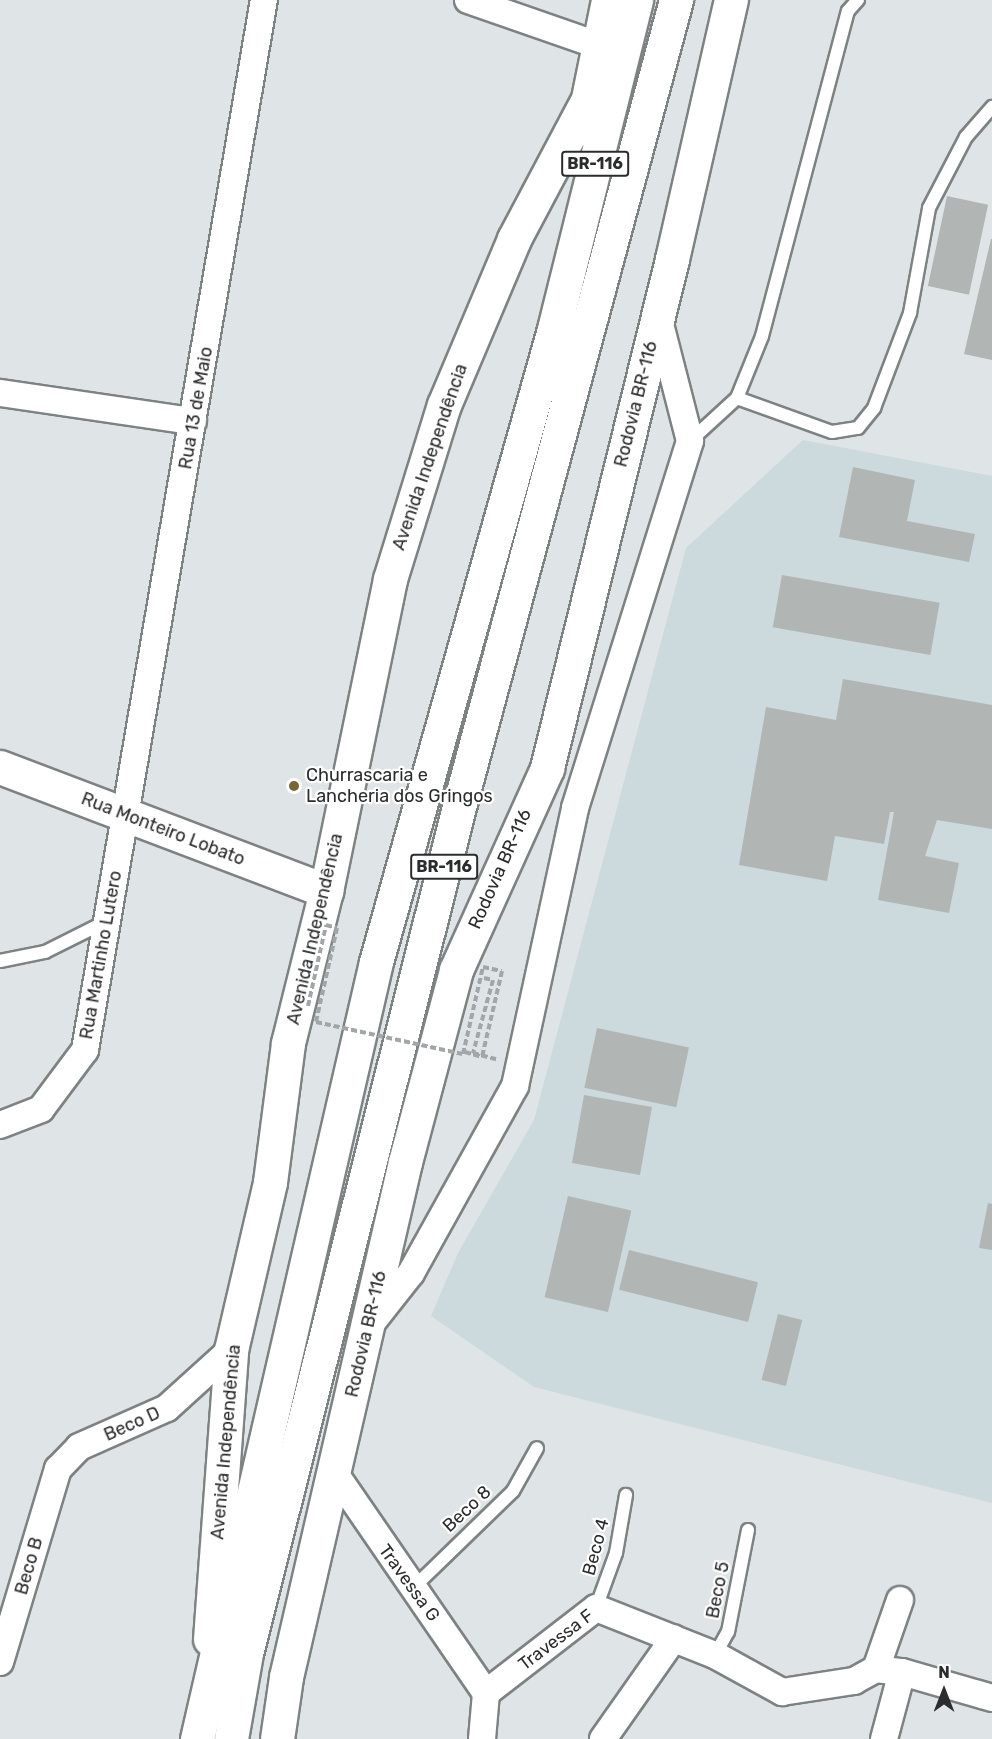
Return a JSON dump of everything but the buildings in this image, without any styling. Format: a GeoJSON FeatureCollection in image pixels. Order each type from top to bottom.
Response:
{"type":"FeatureCollection","features":[{"type":"Feature","properties":{"kind":"main road","name":"Avenida Independência"},"geometry":{"type":"LineString","coordinates":[[554,329],[585,105],[608,0]]}},
{"type":"Feature","properties":{"kind":"main road","name":"BR-116"},"geometry":{"type":"LineString","coordinates":[[197,1739],[207,1682],[376,962],[554,329],[636,0]]}},
{"type":"Feature","properties":{"kind":"main road","name":"Rodovia BR-116"},"geometry":{"type":"LineString","coordinates":[[231,1739],[246,1653],[459,807],[676,0]]}},
{"type":"Feature","properties":{"kind":"main road","name":"Rodovia BR-116"},"geometry":{"type":"LineString","coordinates":[[277,1739],[286,1677],[405,1162],[456,970],[547,768],[658,315],[731,0]]}},
{"type":"Feature","properties":{"kind":"main road","name":"Avenida Independência"},"geometry":{"type":"LineString","coordinates":[[207,1682],[231,1350],[270,1182],[288,1043],[326,891],[390,579],[444,405],[514,240],[585,105]]}},
{"type":"Feature","properties":{"kind":"main road","name":"Rua Monteiro Lobato"},"geometry":{"type":"LineString","coordinates":[[0,767],[326,891]]}},
{"type":"Feature","properties":{"kind":"street","name":"Rua 13 de Maio"},"geometry":{"type":"LineString","coordinates":[[126,815],[264,0]]}},
{"type":"Feature","properties":{"kind":"street"},"geometry":{"type":"LineString","coordinates":[[468,0],[597,45]]}},
{"type":"Feature","properties":{"kind":"street"},"geometry":{"type":"LineString","coordinates":[[368,1328],[411,1274],[515,1086],[575,808],[690,441],[658,315]]}},
{"type":"Feature","properties":{"kind":"street"},"geometry":{"type":"LineString","coordinates":[[0,393],[193,421]]}},
{"type":"Feature","properties":{"kind":"street","name":"Rua Martinho Lutero"},"geometry":{"type":"LineString","coordinates":[[0,1125],[41,1109],[85,1050],[126,815]]}},
{"type":"Feature","properties":{"kind":"street","name":"Beco D"},"geometry":{"type":"LineString","coordinates":[[57,1469],[79,1446],[167,1408],[231,1350]]}},
{"type":"Feature","properties":{"kind":"street","name":"Beco B"},"geometry":{"type":"LineString","coordinates":[[3,1645],[57,1469]]}},
{"type":"Feature","properties":{"kind":"street","name":"Travessa G"},"geometry":{"type":"LineString","coordinates":[[334,1472],[412,1589],[465,1658],[486,1693]]}},
{"type":"Feature","properties":{"kind":"street"},"geometry":{"type":"LineString","coordinates":[[900,1600],[876,1669],[902,1672],[992,1698]]}},
{"type":"Feature","properties":{"kind":"street","name":"Travessa F"},"geometry":{"type":"LineString","coordinates":[[486,1693],[596,1608],[715,1655],[782,1692],[854,1681],[876,1669]]}},
{"type":"Feature","properties":{"kind":"street"},"geometry":{"type":"LineString","coordinates":[[603,1739],[674,1638]]}},
{"type":"Feature","properties":{"kind":"street"},"geometry":{"type":"LineString","coordinates":[[884,1739],[902,1672]]}},
{"type":"Feature","properties":{"kind":"street"},"geometry":{"type":"LineString","coordinates":[[482,1739],[486,1693]]}},
{"type":"Feature","properties":{"kind":"lane"},"geometry":{"type":"LineString","coordinates":[[690,441],[737,398],[762,336],[848,11],[858,0]]}},
{"type":"Feature","properties":{"kind":"lane"},"geometry":{"type":"LineString","coordinates":[[737,398],[832,432],[858,428],[874,408],[910,313],[928,208],[966,137],[992,107]]}},
{"type":"Feature","properties":{"kind":"lane"},"geometry":{"type":"LineString","coordinates":[[0,961],[45,952],[107,921]]}},
{"type":"Feature","properties":{"kind":"lane","name":"Beco 8"},"geometry":{"type":"LineString","coordinates":[[412,1589],[513,1491],[537,1448]]}},
{"type":"Feature","properties":{"kind":"lane","name":"Beco 4"},"geometry":{"type":"LineString","coordinates":[[596,1608],[616,1553],[626,1495]]}},
{"type":"Feature","properties":{"kind":"lane","name":"Beco 5"},"geometry":{"type":"LineString","coordinates":[[715,1655],[728,1632],[748,1530]]}},
{"type":"Feature","properties":{"kind":"path"},"geometry":{"type":"LineString","coordinates":[[308,1006],[326,925],[338,928],[316,1022],[463,1054],[483,967],[502,971],[482,1057],[457,1050],[478,976],[493,980],[473,1053],[519,1066]]}},
{"type":"Feature","properties":{"kind":"shaded area"},"geometry":{"type":"Polygon","coordinates":[[[803,440],[992,476],[992,1503],[534,1387],[431,1316],[458,1253],[534,1120],[686,548],[803,440]]]}},
{"type":"Feature","properties":{"kind":"place","name":"Churrascaria e Lancheria dos Gringos"},"geometry":{"type":"Point","coordinates":[294,786]}}]}
